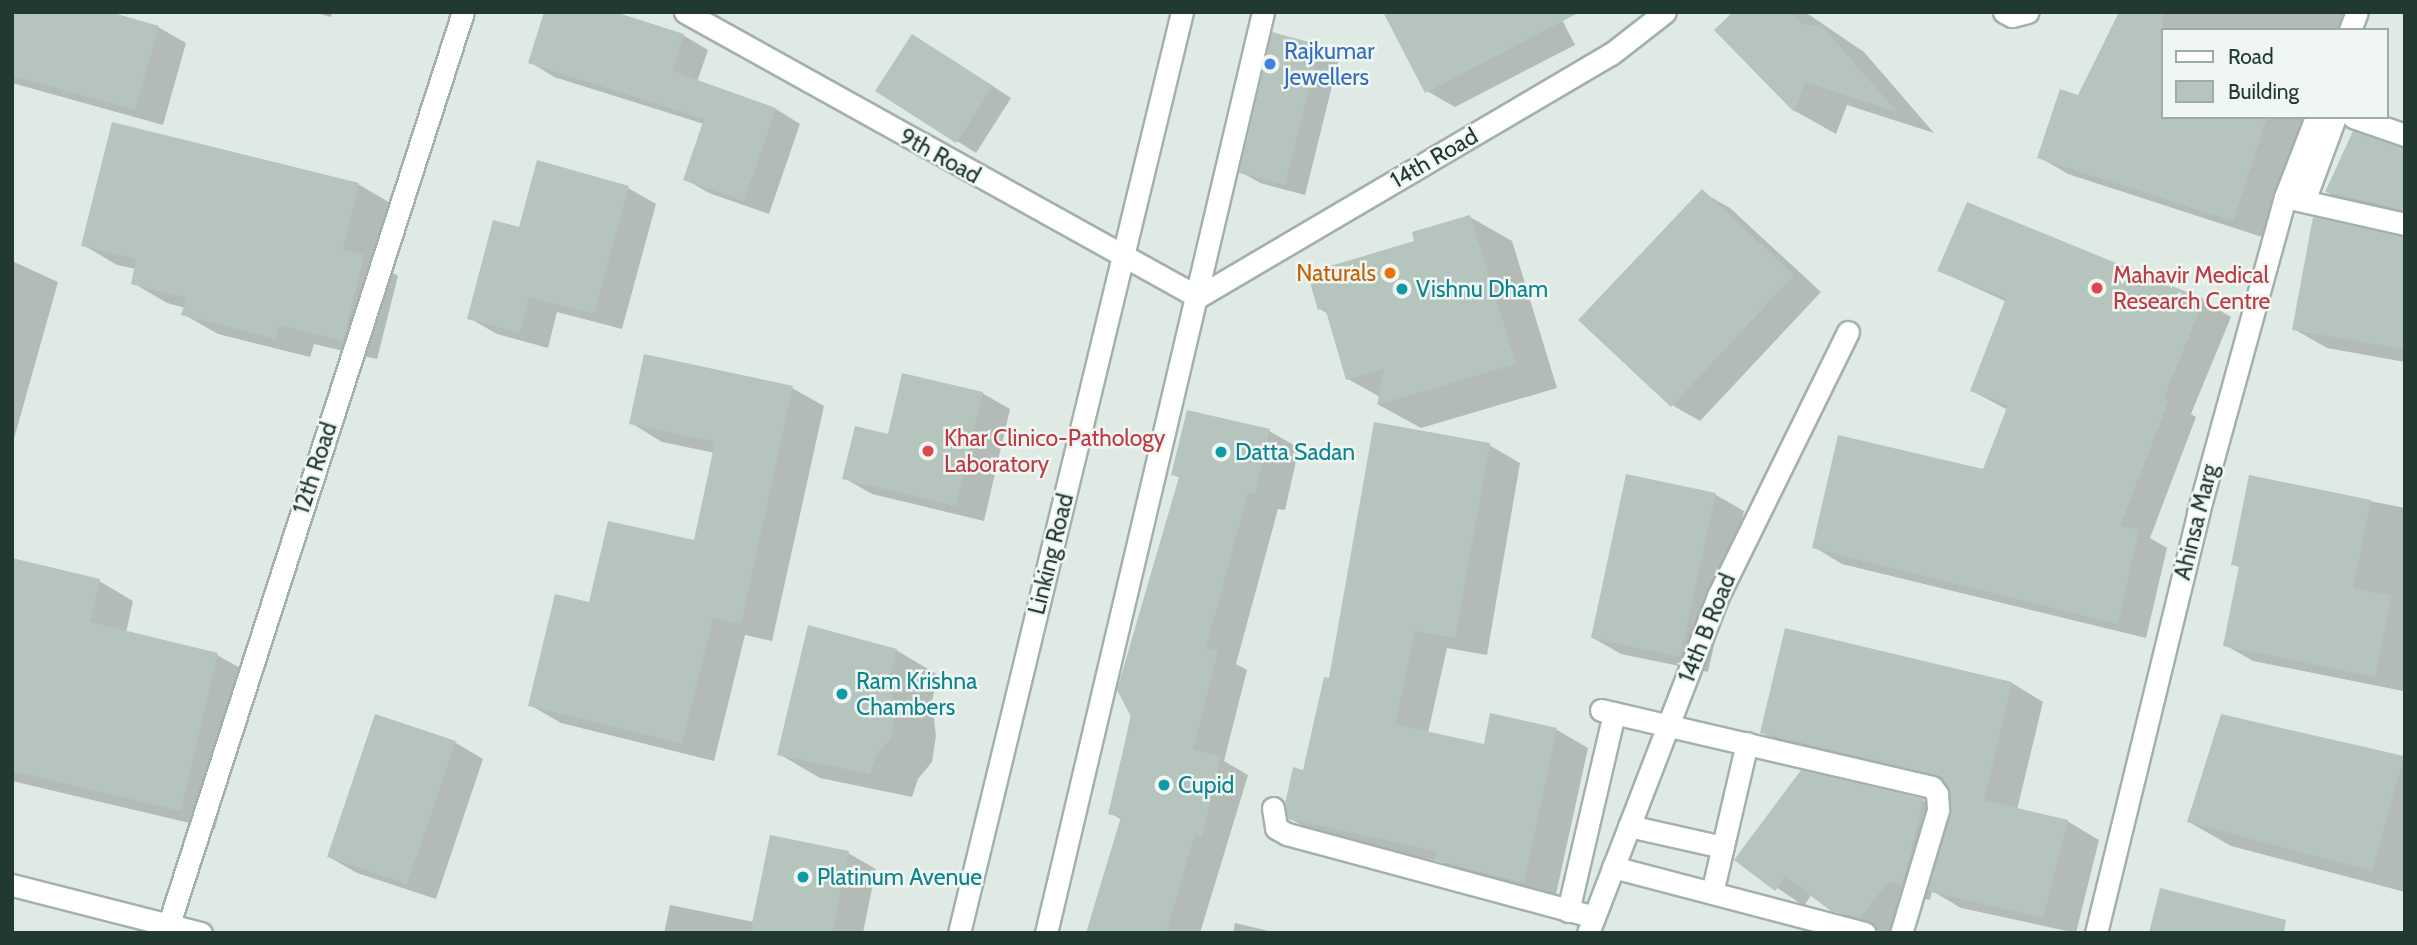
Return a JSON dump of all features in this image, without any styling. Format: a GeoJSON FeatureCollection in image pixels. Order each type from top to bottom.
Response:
{"type":"FeatureCollection","features":[{"type":"Feature","properties":{"kind":"street","name":"12th Road"},"geometry":{"type":"LineString","coordinates":[[167,928],[463,12]]}},
{"type":"Feature","properties":{"kind":"street","name":"9th Road"},"geometry":{"type":"LineString","coordinates":[[685,12],[1123,258],[1198,296]]}},
{"type":"Feature","properties":{"kind":"street","name":"Linking Road"},"geometry":{"type":"LineString","coordinates":[[959,933],[1182,12]]}},
{"type":"Feature","properties":{"kind":"street"},"geometry":{"type":"LineString","coordinates":[[1046,933],[1263,12]]}},
{"type":"Feature","properties":{"kind":"street","name":"14th Road"},"geometry":{"type":"LineString","coordinates":[[1198,296],[1611,54],[1665,12]]}},
{"type":"Feature","properties":{"kind":"street"},"geometry":{"type":"LineString","coordinates":[[2004,12],[2012,16],[2028,12]]}},
{"type":"Feature","properties":{"kind":"street","name":"Ahinsa Marg"},"geometry":{"type":"LineString","coordinates":[[2096,933],[2197,513],[2294,199],[2315,119]]}},
{"type":"Feature","properties":{"kind":"street"},"geometry":{"type":"LineString","coordinates":[[2333,119],[2294,199],[2405,224]]}},
{"type":"Feature","properties":{"kind":"street"},"geometry":{"type":"LineString","coordinates":[[2359,119],[2405,135]]}},
{"type":"Feature","properties":{"kind":"street","name":"14th B Road"},"geometry":{"type":"LineString","coordinates":[[1591,925],[1718,594],[1849,332]]}},
{"type":"Feature","properties":{"kind":"street"},"geometry":{"type":"LineString","coordinates":[[1568,911],[1608,711],[1932,787],[1937,793],[1938,810],[1902,933]]}},
{"type":"Feature","properties":{"kind":"street"},"geometry":{"type":"LineString","coordinates":[[1712,893],[1747,743]]}},
{"type":"Feature","properties":{"kind":"street"},"geometry":{"type":"LineString","coordinates":[[1273,808],[1276,828],[1287,834],[1568,911],[1591,925]]}},
{"type":"Feature","properties":{"kind":"street"},"geometry":{"type":"LineString","coordinates":[[1629,826],[1723,847]]}},
{"type":"Feature","properties":{"kind":"street"},"geometry":{"type":"LineString","coordinates":[[1613,867],[1865,933]]}},
{"type":"Feature","properties":{"kind":"street"},"geometry":{"type":"LineString","coordinates":[[12,885],[167,928],[201,933]]}},
{"type":"Feature","properties":{"kind":"building"},"geometry":{"type":"Polygon","coordinates":[[[12,12],[110,12],[159,26],[135,110],[12,76],[12,12]]]}},
{"type":"Feature","properties":{"kind":"building"},"geometry":{"type":"Polygon","coordinates":[[[544,12],[615,12],[684,34],[672,71],[776,108],[744,201],[683,180],[704,119],[528,63],[544,12]]]}},
{"type":"Feature","properties":{"kind":"building"},"geometry":{"type":"Polygon","coordinates":[[[1383,12],[1580,12],[1425,93],[1383,12]]]}},
{"type":"Feature","properties":{"kind":"building"},"geometry":{"type":"Polygon","coordinates":[[[1733,12],[1791,12],[1802,24],[1822,26],[1897,112],[1805,82],[1794,112],[1714,30],[1733,12]]]}},
{"type":"Feature","properties":{"kind":"building"},"geometry":{"type":"Polygon","coordinates":[[[2119,12],[2163,12],[2162,119],[2266,119],[2233,221],[2037,158],[2060,89],[2078,95],[2119,12]]]}},
{"type":"Feature","properties":{"kind":"building"},"geometry":{"type":"Polygon","coordinates":[[[1272,32],[1320,45],[1285,185],[1239,173],[1272,32]]]}},
{"type":"Feature","properties":{"kind":"building"},"geometry":{"type":"Polygon","coordinates":[[[912,34],[993,86],[956,143],[875,91],[912,34]]]}},
{"type":"Feature","properties":{"kind":"building"},"geometry":{"type":"Polygon","coordinates":[[[112,122],[359,183],[343,249],[364,255],[343,341],[279,325],[276,339],[181,315],[186,298],[131,284],[136,259],[81,246],[112,122]]]}},
{"type":"Feature","properties":{"kind":"building"},"geometry":{"type":"Polygon","coordinates":[[[2353,131],[2405,148],[2405,210],[2325,192],[2353,131]]]}},
{"type":"Feature","properties":{"kind":"building"},"geometry":{"type":"Polygon","coordinates":[[[537,160],[629,186],[594,314],[529,297],[520,333],[467,319],[493,220],[519,227],[537,160]]]}},
{"type":"Feature","properties":{"kind":"building"},"geometry":{"type":"Polygon","coordinates":[[[1702,189],[1794,275],[1671,407],[1578,320],[1702,189]]]}},
{"type":"Feature","properties":{"kind":"building"},"geometry":{"type":"Polygon","coordinates":[[[1967,202],[2204,299],[2164,398],[2169,400],[2120,526],[2139,530],[2118,624],[1812,548],[1838,435],[1983,469],[2008,405],[1970,391],[2006,298],[1937,271],[1967,202]]]}},
{"type":"Feature","properties":{"kind":"building","name":"Vishnu Dham"},"geometry":{"type":"Polygon","coordinates":[[[1470,215],[1516,364],[1377,405],[1384,369],[1346,380],[1325,308],[1318,310],[1307,273],[1414,241],[1412,232],[1470,215]]]}},
{"type":"Feature","properties":{"kind":"building"},"geometry":{"type":"Polygon","coordinates":[[[2313,217],[2405,237],[2405,349],[2292,330],[2313,217]]]}},
{"type":"Feature","properties":{"kind":"building"},"geometry":{"type":"Polygon","coordinates":[[[644,354],[793,386],[741,624],[713,618],[682,744],[528,706],[555,594],[589,602],[608,521],[694,540],[715,442],[629,424],[644,354]]]}},
{"type":"Feature","properties":{"kind":"building"},"geometry":{"type":"Polygon","coordinates":[[[902,373],[983,392],[956,506],[842,479],[855,426],[888,434],[902,373]]]}},
{"type":"Feature","properties":{"kind":"building"},"geometry":{"type":"Polygon","coordinates":[[[1187,410],[1270,429],[1255,494],[1248,493],[1206,648],[1218,651],[1193,750],[1221,756],[1202,836],[1195,834],[1166,933],[1086,933],[1121,817],[1108,814],[1131,717],[1117,690],[1179,477],[1171,475],[1187,410]]]}},
{"type":"Feature","properties":{"kind":"building"},"geometry":{"type":"Polygon","coordinates":[[[1374,422],[1490,443],[1455,638],[1415,631],[1395,724],[1484,744],[1490,713],[1557,728],[1524,883],[1434,860],[1436,851],[1288,819],[1285,804],[1293,767],[1303,770],[1324,677],[1329,678],[1374,422]]]}},
{"type":"Feature","properties":{"kind":"building"},"geometry":{"type":"Polygon","coordinates":[[[1626,474],[1716,493],[1680,657],[1591,638],[1626,474]]]}},
{"type":"Feature","properties":{"kind":"building"},"geometry":{"type":"Polygon","coordinates":[[[2249,475],[2371,500],[2353,588],[2392,595],[2375,677],[2223,646],[2239,566],[2231,565],[2249,475]]]}},
{"type":"Feature","properties":{"kind":"building"},"geometry":{"type":"Polygon","coordinates":[[[12,558],[100,579],[90,622],[218,653],[181,811],[12,771],[12,558]]]}},
{"type":"Feature","properties":{"kind":"building","name":"Ram Krishna Chambers"},"geometry":{"type":"Polygon","coordinates":[[[808,625],[897,649],[890,676],[894,711],[891,738],[877,755],[870,774],[777,755],[808,625]]]}},
{"type":"Feature","properties":{"kind":"building"},"geometry":{"type":"Polygon","coordinates":[[[1785,628],[2012,682],[1984,800],[2068,820],[2043,918],[1927,891],[1951,810],[1948,787],[1936,775],[1760,733],[1785,628]]]}},
{"type":"Feature","properties":{"kind":"building"},"geometry":{"type":"Polygon","coordinates":[[[375,714],[456,741],[407,884],[327,857],[375,714]]]}},
{"type":"Feature","properties":{"kind":"building"},"geometry":{"type":"Polygon","coordinates":[[[2221,714],[2404,756],[2372,871],[2187,822],[2221,714]]]}},
{"type":"Feature","properties":{"kind":"building"},"geometry":{"type":"Polygon","coordinates":[[[1801,770],[1924,799],[1902,885],[1888,882],[1860,918],[1831,911],[1786,877],[1775,891],[1734,860],[1801,770]]]}},
{"type":"Feature","properties":{"kind":"building","name":"Platinum Avenue"},"geometry":{"type":"Polygon","coordinates":[[[770,835],[849,851],[832,933],[750,933],[770,835]]]}},
{"type":"Feature","properties":{"kind":"building"},"geometry":{"type":"Polygon","coordinates":[[[2160,888],[2286,920],[2284,933],[2149,933],[2160,888]]]}},
{"type":"Feature","properties":{"kind":"place","name":"Rajkumar Jewellers"},"geometry":{"type":"Point","coordinates":[1270,64]}},
{"type":"Feature","properties":{"kind":"place","name":"Naturals"},"geometry":{"type":"Point","coordinates":[1390,273]}},
{"type":"Feature","properties":{"kind":"place","name":"Mahavir Medical Research Centre"},"geometry":{"type":"Point","coordinates":[2097,288]}},
{"type":"Feature","properties":{"kind":"place","name":"Vishnu Dham"},"geometry":{"type":"Point","coordinates":[1402,289]}},
{"type":"Feature","properties":{"kind":"place","name":"Khar Clinico-Pathology Laboratory"},"geometry":{"type":"Point","coordinates":[928,451]}},
{"type":"Feature","properties":{"kind":"place","name":"Datta Sadan"},"geometry":{"type":"Point","coordinates":[1221,452]}},
{"type":"Feature","properties":{"kind":"place","name":"Ram Krishna Chambers"},"geometry":{"type":"Point","coordinates":[842,694]}},
{"type":"Feature","properties":{"kind":"place","name":"Cupid"},"geometry":{"type":"Point","coordinates":[1164,785]}},
{"type":"Feature","properties":{"kind":"place","name":"Platinum Avenue"},"geometry":{"type":"Point","coordinates":[803,877]}}]}
